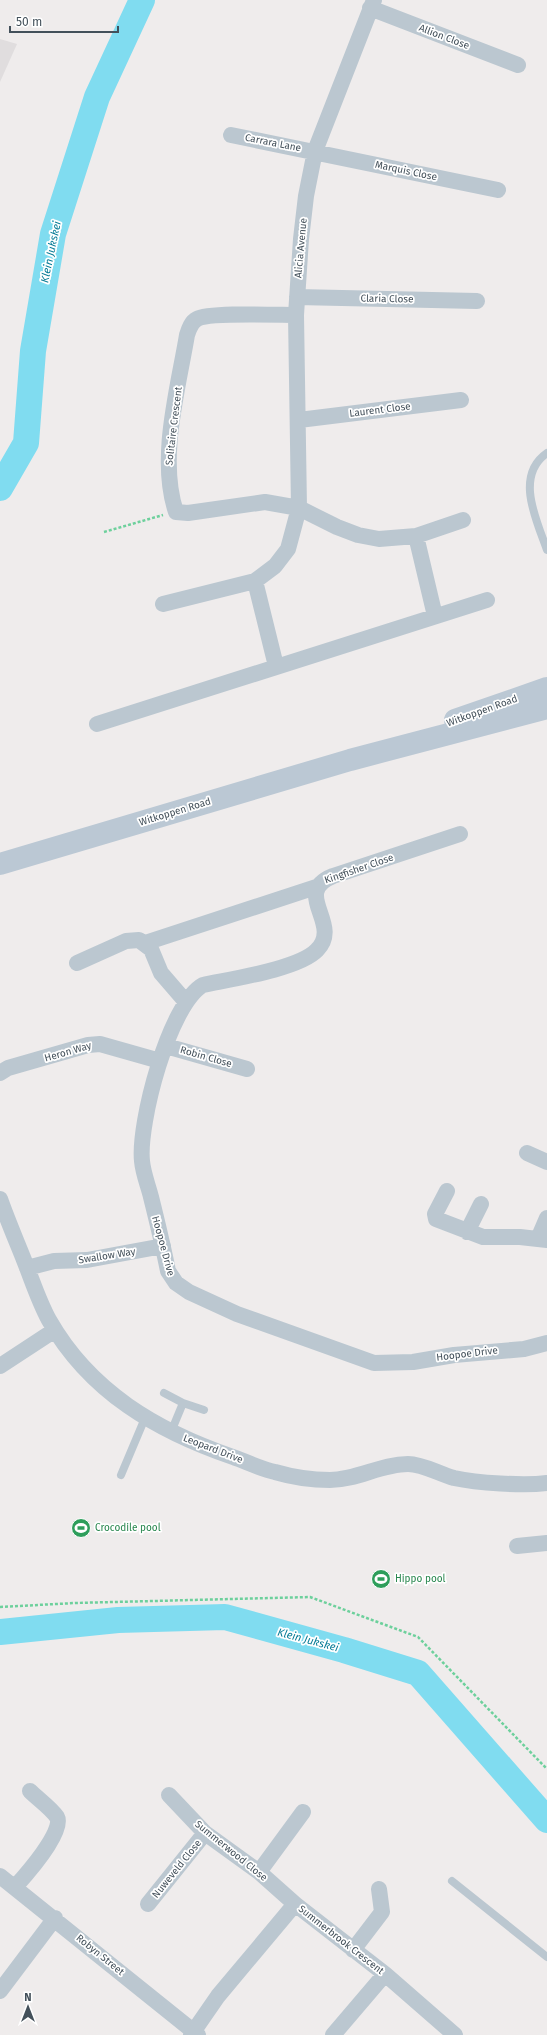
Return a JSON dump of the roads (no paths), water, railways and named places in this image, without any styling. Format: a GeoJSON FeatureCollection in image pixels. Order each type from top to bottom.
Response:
{"type":"FeatureCollection","features":[{"type":"Feature","properties":{"kind":"main road","name":"Witkoppen Road"},"geometry":{"type":"LineString","coordinates":[[350,760],[466,716],[547,688]]}},
{"type":"Feature","properties":{"kind":"main road","name":"Witkoppen Road"},"geometry":{"type":"LineString","coordinates":[[0,864],[350,760],[547,708]]}},
{"type":"Feature","properties":{"kind":"street","name":"Allion Close"},"geometry":{"type":"LineString","coordinates":[[372,4],[518,64]]}},
{"type":"Feature","properties":{"kind":"street","name":"Alicia Avenue"},"geometry":{"type":"LineString","coordinates":[[254,581],[274,566],[288,549],[299,508],[299,420],[296,315],[303,219],[315,151],[372,4]]}},
{"type":"Feature","properties":{"kind":"street","name":"Carrara Lane"},"geometry":{"type":"LineString","coordinates":[[231,135],[315,151]]}},
{"type":"Feature","properties":{"kind":"street","name":"Marquis Close"},"geometry":{"type":"LineString","coordinates":[[315,151],[498,190]]}},
{"type":"Feature","properties":{"kind":"street","name":"Claria Close"},"geometry":{"type":"LineString","coordinates":[[297,297],[477,301]]}},
{"type":"Feature","properties":{"kind":"street","name":"Solitaire Crescent"},"geometry":{"type":"LineString","coordinates":[[296,315],[218,315],[202,317],[192,322],[187,335],[172,421],[169,452],[170,487],[176,512],[188,513],[265,502],[299,508]]}},
{"type":"Feature","properties":{"kind":"street","name":"Laurent Close"},"geometry":{"type":"LineString","coordinates":[[299,420],[461,400]]}},
{"type":"Feature","properties":{"kind":"street"},"geometry":{"type":"LineString","coordinates":[[299,508],[337,527],[369,538],[395,539],[416,536],[464,520]]}},
{"type":"Feature","properties":{"kind":"street"},"geometry":{"type":"LineString","coordinates":[[416,536],[435,616]]}},
{"type":"Feature","properties":{"kind":"street"},"geometry":{"type":"LineString","coordinates":[[163,604],[254,581],[276,666]]}},
{"type":"Feature","properties":{"kind":"street"},"geometry":{"type":"LineString","coordinates":[[97,724],[487,600]]}},
{"type":"Feature","properties":{"kind":"street","name":"Kingfisher Close"},"geometry":{"type":"LineString","coordinates":[[321,945],[324,932],[316,899],[316,887],[320,882],[333,876],[460,834]]}},
{"type":"Feature","properties":{"kind":"street"},"geometry":{"type":"LineString","coordinates":[[145,943],[316,887]]}},
{"type":"Feature","properties":{"kind":"street"},"geometry":{"type":"LineString","coordinates":[[77,963],[126,941],[139,940],[151,949],[161,973],[186,1002]]}},
{"type":"Feature","properties":{"kind":"street","name":"Hoopoe Drive"},"geometry":{"type":"LineString","coordinates":[[321,945],[308,957],[284,967],[203,985],[192,993],[186,1002],[163,1053],[153,1086],[141,1152],[142,1164],[168,1271],[173,1280],[189,1292],[237,1314],[365,1361],[386,1364],[413,1362],[454,1355],[524,1349],[547,1344]]}},
{"type":"Feature","properties":{"kind":"street","name":"Heron Way"},"geometry":{"type":"LineString","coordinates":[[0,1073],[8,1068],[96,1044],[163,1053]]}},
{"type":"Feature","properties":{"kind":"street","name":"Robin Close"},"geometry":{"type":"LineString","coordinates":[[163,1053],[247,1069]]}},
{"type":"Feature","properties":{"kind":"street"},"geometry":{"type":"LineString","coordinates":[[527,1152],[547,1162]]}},
{"type":"Feature","properties":{"kind":"street"},"geometry":{"type":"LineString","coordinates":[[447,1191],[435,1214],[436,1219],[467,1232],[490,1238],[520,1237],[542,1239],[547,1218]]}},
{"type":"Feature","properties":{"kind":"street","name":"Leopard Drive"},"geometry":{"type":"LineString","coordinates":[[0,1199],[48,1319],[55,1330],[94,1378],[119,1401],[145,1418],[171,1432],[201,1446],[274,1472],[293,1476],[331,1480],[391,1466],[409,1464],[454,1478],[473,1481],[547,1483]]}},
{"type":"Feature","properties":{"kind":"street"},"geometry":{"type":"LineString","coordinates":[[467,1232],[481,1204]]}},
{"type":"Feature","properties":{"kind":"street","name":"Swallow Way"},"geometry":{"type":"LineString","coordinates":[[28,1268],[54,1261],[87,1260],[163,1246]]}},
{"type":"Feature","properties":{"kind":"street"},"geometry":{"type":"LineString","coordinates":[[0,1366],[55,1330]]}},
{"type":"Feature","properties":{"kind":"street"},"geometry":{"type":"LineString","coordinates":[[517,1546],[547,1542]]}},
{"type":"Feature","properties":{"kind":"street"},"geometry":{"type":"LineString","coordinates":[[15,1887],[51,1840],[58,1827],[56,1817],[30,1791]]}},
{"type":"Feature","properties":{"kind":"street","name":"Summerwood Close"},"geometry":{"type":"LineString","coordinates":[[169,1795],[205,1833],[259,1872],[295,1904]]}},
{"type":"Feature","properties":{"kind":"street"},"geometry":{"type":"LineString","coordinates":[[259,1872],[303,1812]]}},
{"type":"Feature","properties":{"kind":"street","name":"Nuweveld Close"},"geometry":{"type":"LineString","coordinates":[[148,1904],[205,1833]]}},
{"type":"Feature","properties":{"kind":"street","name":"Robyn Street"},"geometry":{"type":"LineString","coordinates":[[0,1876],[55,1918],[194,2034]]}},
{"type":"Feature","properties":{"kind":"street"},"geometry":{"type":"LineString","coordinates":[[353,1950],[382,1912],[379,1889]]}},
{"type":"Feature","properties":{"kind":"street","name":"Summerbrook Crescent"},"geometry":{"type":"LineString","coordinates":[[194,2034],[218,1996],[295,1904],[384,1974],[455,2035]]}},
{"type":"Feature","properties":{"kind":"street"},"geometry":{"type":"LineString","coordinates":[[0,1991],[55,1918]]}},
{"type":"Feature","properties":{"kind":"street"},"geometry":{"type":"LineString","coordinates":[[333,2035],[384,1974]]}},
{"type":"Feature","properties":{"kind":"lane"},"geometry":{"type":"LineString","coordinates":[[547,453],[539,459],[530,479],[529,492],[547,550]]}},
{"type":"Feature","properties":{"kind":"lane"},"geometry":{"type":"LineString","coordinates":[[164,1393],[183,1403],[204,1410]]}},
{"type":"Feature","properties":{"kind":"lane"},"geometry":{"type":"LineString","coordinates":[[171,1432],[183,1403]]}},
{"type":"Feature","properties":{"kind":"lane"},"geometry":{"type":"LineString","coordinates":[[121,1475],[145,1418]]}},
{"type":"Feature","properties":{"kind":"lane"},"geometry":{"type":"LineString","coordinates":[[452,1881],[547,1957]]}},
{"type":"Feature","properties":{"kind":"waterway","name":"Klein Jukskei"},"geometry":{"type":"LineString","coordinates":[[0,488],[26,443],[33,351],[53,234],[97,97],[142,0]]}},
{"type":"Feature","properties":{"kind":"waterway","name":"Klein Jukskei"},"geometry":{"type":"LineString","coordinates":[[0,1632],[118,1620],[225,1617],[344,1650],[418,1673],[547,1820]]}},
{"type":"Feature","properties":{"kind":"place","name":"Crocodile pool"},"geometry":{"type":"Point","coordinates":[81,1528]}},
{"type":"Feature","properties":{"kind":"place","name":"Hippo pool"},"geometry":{"type":"Point","coordinates":[381,1579]}}]}
